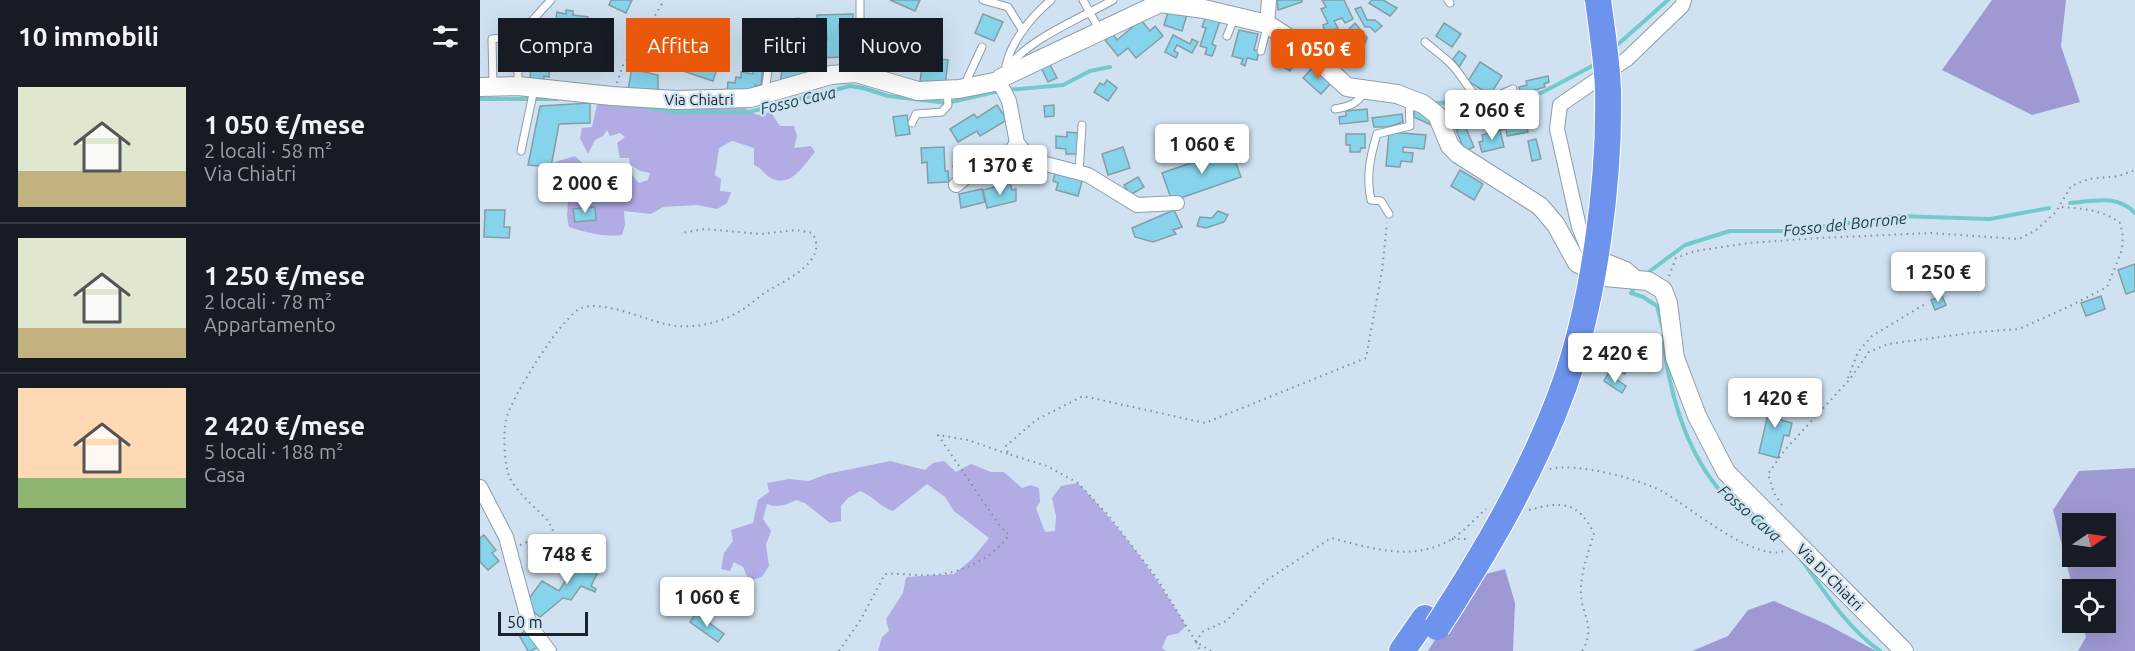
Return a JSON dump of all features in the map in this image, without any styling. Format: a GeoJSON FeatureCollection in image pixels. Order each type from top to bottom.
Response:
{"type":"FeatureCollection","features":[{"type":"Feature","properties":{"kind":"highway"},"geometry":{"type":"LineString","coordinates":[[1420,651],[1431,622],[1516,457],[1552,371],[1563,331],[1580,252],[1591,156],[1589,56],[1582,0]]}},
{"type":"Feature","properties":{"kind":"highway"},"geometry":{"type":"LineString","coordinates":[[1402,651],[1431,622],[1486,551],[1546,431],[1577,345],[1598,236],[1606,144],[1608,91],[1598,0]]}},
{"type":"Feature","properties":{"kind":"street"},"geometry":{"type":"LineString","coordinates":[[1267,24],[1269,0]]}},
{"type":"Feature","properties":{"kind":"street"},"geometry":{"type":"LineString","coordinates":[[1640,281],[1626,269],[1606,261],[1588,249],[1579,227],[1557,129],[1560,105],[1627,59],[1682,6],[1684,0]]}},
{"type":"Feature","properties":{"kind":"street","name":"Via Chiatri"},"geometry":{"type":"LineString","coordinates":[[486,86],[529,93],[676,100],[750,98],[831,75],[856,73],[918,91],[952,95],[1001,79],[1162,1],[1267,24],[1307,50],[1347,87],[1409,98],[1423,104],[1439,120]]}},
{"type":"Feature","properties":{"kind":"street"},"geometry":{"type":"LineString","coordinates":[[1001,79],[1009,101],[1017,143],[1028,156],[1042,163],[1088,175],[1137,205],[1177,202]]}},
{"type":"Feature","properties":{"kind":"street"},"geometry":{"type":"LineString","coordinates":[[1439,120],[1450,146],[1458,154],[1540,206],[1556,225],[1577,263],[1605,277],[1648,281],[1663,290]]}},
{"type":"Feature","properties":{"kind":"street"},"geometry":{"type":"LineString","coordinates":[[956,184],[968,175],[1002,164],[1017,143]]}},
{"type":"Feature","properties":{"kind":"street","name":"Via Di Chiatri"},"geometry":{"type":"LineString","coordinates":[[1663,290],[1668,303],[1675,358],[1697,416],[1726,472],[1904,651]]}},
{"type":"Feature","properties":{"kind":"street"},"geometry":{"type":"LineString","coordinates":[[480,487],[510,548],[530,626],[549,651]]}},
{"type":"Feature","properties":{"kind":"lane"},"geometry":{"type":"LineString","coordinates":[[534,18],[550,0]]}},
{"type":"Feature","properties":{"kind":"lane"},"geometry":{"type":"LineString","coordinates":[[856,73],[861,50],[860,0]]}},
{"type":"Feature","properties":{"kind":"lane"},"geometry":{"type":"LineString","coordinates":[[983,0],[1010,4],[1023,31]]}},
{"type":"Feature","properties":{"kind":"lane"},"geometry":{"type":"LineString","coordinates":[[1001,79],[1008,55],[1023,31],[1051,0]]}},
{"type":"Feature","properties":{"kind":"lane"},"geometry":{"type":"LineString","coordinates":[[1083,0],[1101,32]]}},
{"type":"Feature","properties":{"kind":"lane"},"geometry":{"type":"LineString","coordinates":[[1001,79],[1011,62],[1053,31],[1113,0]]}},
{"type":"Feature","properties":{"kind":"lane"},"geometry":{"type":"LineString","coordinates":[[1227,36],[1235,16]]}},
{"type":"Feature","properties":{"kind":"lane"},"geometry":{"type":"LineString","coordinates":[[1261,51],[1267,24]]}},
{"type":"Feature","properties":{"kind":"lane"},"geometry":{"type":"LineString","coordinates":[[486,86],[492,39],[498,38]]}},
{"type":"Feature","properties":{"kind":"lane"},"geometry":{"type":"LineString","coordinates":[[1425,42],[1450,63],[1464,79],[1472,93],[1482,101]]}},
{"type":"Feature","properties":{"kind":"lane"},"geometry":{"type":"LineString","coordinates":[[912,123],[916,114],[942,112],[982,47]]}},
{"type":"Feature","properties":{"kind":"lane"},"geometry":{"type":"LineString","coordinates":[[521,151],[529,93],[525,72]]}},
{"type":"Feature","properties":{"kind":"lane"},"geometry":{"type":"LineString","coordinates":[[764,94],[767,72]]}},
{"type":"Feature","properties":{"kind":"lane"},"geometry":{"type":"LineString","coordinates":[[1439,120],[1513,89]]}},
{"type":"Feature","properties":{"kind":"lane"},"geometry":{"type":"LineString","coordinates":[[1335,109],[1349,106],[1362,96],[1365,90]]}},
{"type":"Feature","properties":{"kind":"lane"},"geometry":{"type":"LineString","coordinates":[[1389,214],[1381,201],[1371,200],[1367,180],[1371,153],[1377,134],[1410,126],[1409,98]]}},
{"type":"Feature","properties":{"kind":"lane"},"geometry":{"type":"LineString","coordinates":[[1079,172],[1082,125]]}},
{"type":"Feature","properties":{"kind":"path"},"geometry":{"type":"LineString","coordinates":[[612,96],[623,64],[640,42],[664,0]]}},
{"type":"Feature","properties":{"kind":"path"},"geometry":{"type":"LineString","coordinates":[[1663,290],[1676,258],[1695,251],[1749,243],[1931,233],[2019,239],[2036,230],[2059,207],[2071,186],[2089,179],[2119,176],[2135,171]]}},
{"type":"Feature","properties":{"kind":"path"},"geometry":{"type":"LineString","coordinates":[[1784,531],[1790,519],[1774,493],[1768,474],[1784,451],[1847,381],[1869,352],[1888,344],[2019,329],[2068,308],[2107,287],[2122,250],[2123,236],[2120,224],[2111,216],[2080,208],[2059,207]]}},
{"type":"Feature","properties":{"kind":"path"},"geometry":{"type":"LineString","coordinates":[[1008,454],[1006,446],[1036,420],[1083,396],[1205,423],[1366,358],[1382,271],[1389,214]]}},
{"type":"Feature","properties":{"kind":"path"},"geometry":{"type":"LineString","coordinates":[[510,548],[536,538],[549,540],[554,535],[546,518],[526,499],[510,478],[505,449],[506,419],[536,363],[570,315],[583,307],[607,308],[667,325],[692,327],[737,313],[766,292],[788,281],[806,266],[816,253],[817,241],[812,233],[796,230],[761,234],[705,229],[682,233]]}},
{"type":"Feature","properties":{"kind":"path"},"geometry":{"type":"LineString","coordinates":[[1847,381],[1858,352],[1872,336],[1925,304]]}},
{"type":"Feature","properties":{"kind":"path"},"geometry":{"type":"LineString","coordinates":[[1606,358],[1614,343],[1637,334],[1650,357],[1660,357]]}},
{"type":"Feature","properties":{"kind":"path"},"geometry":{"type":"LineString","coordinates":[[839,651],[861,619],[885,574],[934,575],[953,572],[990,556],[1001,547],[1009,535],[1000,526],[938,435],[968,440],[1047,466],[1078,483],[1109,516],[1156,577],[1200,651]]}},
{"type":"Feature","properties":{"kind":"path"},"geometry":{"type":"LineString","coordinates":[[1520,512],[1546,505],[1565,504],[1585,516],[1594,533],[1580,593],[1588,615],[1588,641],[1582,651]]}},
{"type":"Feature","properties":{"kind":"path"},"geometry":{"type":"LineString","coordinates":[[1452,539],[1473,539]]}},
{"type":"Feature","properties":{"kind":"path"},"geometry":{"type":"LineString","coordinates":[[1196,642],[1211,651]]}},
{"type":"Feature","properties":{"kind":"shaded area"},"geometry":{"type":"Polygon","coordinates":[[[1992,0],[2066,0],[2061,46],[2080,102],[2032,115],[1942,70],[1992,0]]]}},
{"type":"Feature","properties":{"kind":"shaded area"},"geometry":{"type":"Polygon","coordinates":[[[598,100],[688,109],[743,107],[759,115],[770,111],[780,126],[794,126],[797,136],[794,148],[811,146],[815,152],[796,174],[784,180],[777,180],[769,177],[754,165],[754,148],[732,141],[719,148],[715,175],[721,179],[720,191],[731,192],[727,203],[717,209],[697,205],[663,207],[651,214],[624,211],[625,225],[622,235],[589,233],[569,227],[568,202],[554,173],[555,162],[575,156],[590,170],[595,195],[602,194],[602,180],[608,175],[619,183],[630,173],[639,183],[648,180],[650,173],[640,171],[630,164],[629,158],[620,158],[617,143],[625,137],[620,133],[610,136],[607,130],[603,136],[595,140],[588,154],[580,138],[582,128],[592,127],[598,100]]]}},
{"type":"Feature","properties":{"kind":"shaded area"},"geometry":{"type":"Polygon","coordinates":[[[890,461],[925,470],[933,463],[944,461],[956,472],[971,464],[991,472],[1004,472],[1022,488],[1031,485],[1039,488],[1040,502],[1036,508],[1045,532],[1055,531],[1056,516],[1052,498],[1061,486],[1078,483],[1136,552],[1186,626],[1179,633],[1167,636],[1162,648],[1166,651],[878,651],[882,637],[889,631],[886,619],[903,593],[906,577],[954,574],[972,559],[989,538],[954,511],[945,497],[927,484],[893,511],[860,491],[848,498],[841,506],[841,521],[830,523],[805,503],[796,500],[775,506],[767,504],[763,519],[771,531],[766,545],[769,566],[762,577],[749,581],[743,567],[734,562],[730,571],[721,569],[724,553],[733,541],[731,530],[753,523],[758,500],[769,492],[767,483],[789,479],[809,481],[827,474],[890,461]]]}},
{"type":"Feature","properties":{"kind":"shaded area"},"geometry":{"type":"Polygon","coordinates":[[[2135,468],[2135,651],[2078,651],[2086,637],[2085,633],[2116,633],[2116,579],[2070,579],[2067,567],[2116,567],[2116,513],[2062,513],[2062,546],[2053,510],[2079,471],[2135,468]]]}},
{"type":"Feature","properties":{"kind":"shaded area"},"geometry":{"type":"Polygon","coordinates":[[[1505,569],[1515,603],[1513,651],[1428,651],[1474,577],[1505,569]]]}},
{"type":"Feature","properties":{"kind":"shaded area"},"geometry":{"type":"Polygon","coordinates":[[[1774,601],[1828,625],[1876,651],[1692,651],[1728,636],[1748,610],[1774,601]]]}},
{"type":"Feature","properties":{"kind":"building"},"geometry":{"type":"Polygon","coordinates":[[[611,0],[632,0],[626,13],[609,5],[611,0]]]}},
{"type":"Feature","properties":{"kind":"building"},"geometry":{"type":"Polygon","coordinates":[[[890,0],[920,0],[915,11],[890,0]]]}},
{"type":"Feature","properties":{"kind":"building"},"geometry":{"type":"Polygon","coordinates":[[[1277,0],[1302,0],[1302,2],[1278,10],[1277,0]]]}},
{"type":"Feature","properties":{"kind":"building"},"geometry":{"type":"Polygon","coordinates":[[[1322,0],[1344,0],[1353,19],[1345,23],[1342,18],[1334,21],[1338,28],[1326,34],[1323,25],[1328,23],[1321,9],[1326,7],[1322,0]]]}},
{"type":"Feature","properties":{"kind":"building"},"geometry":{"type":"Polygon","coordinates":[[[1372,0],[1383,0],[1397,8],[1390,16],[1369,3],[1372,0]]]}},
{"type":"Feature","properties":{"kind":"building"},"geometry":{"type":"Polygon","coordinates":[[[1361,7],[1367,20],[1375,20],[1382,26],[1375,32],[1370,27],[1365,27],[1355,9],[1361,7]]]}},
{"type":"Feature","properties":{"kind":"building"},"geometry":{"type":"Polygon","coordinates":[[[1169,9],[1187,14],[1182,31],[1164,25],[1169,9]]]}},
{"type":"Feature","properties":{"kind":"building"},"geometry":{"type":"Polygon","coordinates":[[[566,10],[573,11],[573,15],[588,18],[556,18],[557,12],[566,14],[566,10]]]}},
{"type":"Feature","properties":{"kind":"building"},"geometry":{"type":"Polygon","coordinates":[[[1207,13],[1221,18],[1212,44],[1216,46],[1212,56],[1205,54],[1207,48],[1200,46],[1206,28],[1202,27],[1207,13]]]}},
{"type":"Feature","properties":{"kind":"building"},"geometry":{"type":"Polygon","coordinates":[[[853,14],[853,18],[839,18],[839,57],[827,58],[827,18],[817,18],[817,15],[853,14]]]}},
{"type":"Feature","properties":{"kind":"building"},"geometry":{"type":"Polygon","coordinates":[[[983,14],[1003,22],[994,41],[975,33],[983,14]]]}},
{"type":"Feature","properties":{"kind":"building"},"geometry":{"type":"Polygon","coordinates":[[[1141,20],[1150,31],[1155,26],[1163,36],[1136,58],[1128,48],[1118,56],[1105,40],[1113,34],[1117,40],[1141,20]]]}},
{"type":"Feature","properties":{"kind":"building"},"geometry":{"type":"Polygon","coordinates":[[[1355,23],[1367,38],[1365,43],[1359,37],[1357,41],[1363,47],[1361,49],[1343,35],[1355,23]]]}},
{"type":"Feature","properties":{"kind":"building"},"geometry":{"type":"Polygon","coordinates":[[[1444,23],[1461,34],[1452,47],[1436,36],[1444,23]]]}},
{"type":"Feature","properties":{"kind":"building"},"geometry":{"type":"Polygon","coordinates":[[[1239,30],[1258,34],[1254,50],[1259,51],[1257,60],[1247,58],[1245,66],[1241,64],[1243,59],[1232,56],[1239,30]]]}},
{"type":"Feature","properties":{"kind":"building"},"geometry":{"type":"Polygon","coordinates":[[[1173,35],[1190,44],[1192,39],[1198,42],[1192,53],[1177,45],[1174,51],[1178,53],[1176,58],[1165,52],[1173,35]]]}},
{"type":"Feature","properties":{"kind":"building"},"geometry":{"type":"Polygon","coordinates":[[[1288,47],[1299,54],[1290,71],[1278,64],[1288,47]]]}},
{"type":"Feature","properties":{"kind":"building"},"geometry":{"type":"Polygon","coordinates":[[[1459,51],[1466,56],[1459,67],[1453,59],[1459,51]]]}},
{"type":"Feature","properties":{"kind":"building"},"geometry":{"type":"Polygon","coordinates":[[[943,59],[948,60],[945,86],[920,82],[921,72],[943,72],[943,59]]]}},
{"type":"Feature","properties":{"kind":"building"},"geometry":{"type":"Polygon","coordinates":[[[1048,61],[1057,78],[1048,82],[1040,65],[1048,61]]]}},
{"type":"Feature","properties":{"kind":"building"},"geometry":{"type":"Polygon","coordinates":[[[1480,62],[1502,76],[1490,95],[1468,81],[1480,62]]]}},
{"type":"Feature","properties":{"kind":"building"},"geometry":{"type":"Polygon","coordinates":[[[1315,65],[1333,81],[1321,94],[1303,78],[1315,65]]]}},
{"type":"Feature","properties":{"kind":"building"},"geometry":{"type":"Polygon","coordinates":[[[530,72],[549,72],[549,77],[544,76],[544,80],[530,79],[530,72]]]}},
{"type":"Feature","properties":{"kind":"building"},"geometry":{"type":"Polygon","coordinates":[[[631,72],[658,75],[658,94],[628,90],[631,72]]]}},
{"type":"Feature","properties":{"kind":"building"},"geometry":{"type":"Polygon","coordinates":[[[686,72],[716,72],[713,81],[686,72]]]}},
{"type":"Feature","properties":{"kind":"building"},"geometry":{"type":"Polygon","coordinates":[[[741,72],[753,74],[753,72],[762,72],[761,86],[755,85],[754,95],[727,92],[728,82],[735,83],[736,77],[741,78],[741,72]]]}},
{"type":"Feature","properties":{"kind":"building"},"geometry":{"type":"Polygon","coordinates":[[[782,72],[807,72],[806,80],[779,89],[782,72]]]}},
{"type":"Feature","properties":{"kind":"building"},"geometry":{"type":"Polygon","coordinates":[[[1548,76],[1549,82],[1544,84],[1545,87],[1521,94],[1519,87],[1527,85],[1526,81],[1548,76]]]}},
{"type":"Feature","properties":{"kind":"building"},"geometry":{"type":"Polygon","coordinates":[[[1107,80],[1117,88],[1108,101],[1094,92],[1100,83],[1104,85],[1107,80]]]}},
{"type":"Feature","properties":{"kind":"building"},"geometry":{"type":"Polygon","coordinates":[[[590,103],[590,123],[559,124],[551,167],[528,165],[540,106],[590,103]]]}},
{"type":"Feature","properties":{"kind":"building"},"geometry":{"type":"Polygon","coordinates":[[[1526,104],[1526,109],[1523,109],[1528,132],[1507,136],[1506,129],[1501,130],[1499,118],[1518,112],[1516,106],[1526,104]]]}},
{"type":"Feature","properties":{"kind":"building"},"geometry":{"type":"Polygon","coordinates":[[[997,105],[1007,120],[980,136],[977,131],[958,142],[950,129],[974,114],[977,118],[997,105]]]}},
{"type":"Feature","properties":{"kind":"building"},"geometry":{"type":"Polygon","coordinates":[[[1054,105],[1054,116],[1045,117],[1044,106],[1054,105]]]}},
{"type":"Feature","properties":{"kind":"building"},"geometry":{"type":"Polygon","coordinates":[[[1414,105],[1428,113],[1431,125],[1414,117],[1414,105]]]}},
{"type":"Feature","properties":{"kind":"building"},"geometry":{"type":"Polygon","coordinates":[[[1367,109],[1368,121],[1340,124],[1339,117],[1346,116],[1346,111],[1367,109]]]}},
{"type":"Feature","properties":{"kind":"building"},"geometry":{"type":"Polygon","coordinates":[[[1487,109],[1492,118],[1476,127],[1471,119],[1487,109]]]}},
{"type":"Feature","properties":{"kind":"building"},"geometry":{"type":"Polygon","coordinates":[[[1402,114],[1403,122],[1388,127],[1374,127],[1372,118],[1402,114]]]}},
{"type":"Feature","properties":{"kind":"building"},"geometry":{"type":"Polygon","coordinates":[[[907,115],[910,134],[896,136],[893,117],[907,115]]]}},
{"type":"Feature","properties":{"kind":"building"},"geometry":{"type":"Polygon","coordinates":[[[1465,126],[1474,147],[1465,151],[1456,130],[1465,126]]]}},
{"type":"Feature","properties":{"kind":"building"},"geometry":{"type":"Polygon","coordinates":[[[1500,130],[1504,147],[1482,152],[1479,142],[1483,141],[1482,135],[1500,130]]]}},
{"type":"Feature","properties":{"kind":"building"},"geometry":{"type":"Polygon","coordinates":[[[1067,132],[1078,133],[1077,154],[1066,154],[1066,149],[1056,148],[1056,136],[1067,137],[1067,132]]]}},
{"type":"Feature","properties":{"kind":"building"},"geometry":{"type":"Polygon","coordinates":[[[1389,132],[1426,135],[1424,149],[1403,147],[1403,152],[1413,153],[1412,162],[1401,161],[1400,167],[1386,166],[1389,132]]]}},
{"type":"Feature","properties":{"kind":"building"},"geometry":{"type":"Polygon","coordinates":[[[1346,134],[1365,134],[1365,148],[1361,148],[1360,152],[1350,152],[1350,145],[1346,145],[1346,134]]]}},
{"type":"Feature","properties":{"kind":"building"},"geometry":{"type":"Polygon","coordinates":[[[1536,139],[1541,159],[1532,161],[1528,141],[1536,139]]]}},
{"type":"Feature","properties":{"kind":"building"},"geometry":{"type":"Polygon","coordinates":[[[944,147],[945,171],[948,171],[949,182],[928,183],[927,162],[922,163],[921,148],[944,147]]]}},
{"type":"Feature","properties":{"kind":"building"},"geometry":{"type":"Polygon","coordinates":[[[1123,147],[1130,168],[1108,175],[1102,154],[1123,147]]]}},
{"type":"Feature","properties":{"kind":"building"},"geometry":{"type":"Polygon","coordinates":[[[1231,149],[1241,177],[1172,201],[1162,173],[1231,149]]]}},
{"type":"Feature","properties":{"kind":"building"},"geometry":{"type":"Polygon","coordinates":[[[975,160],[976,168],[956,176],[953,166],[975,160]]]}},
{"type":"Feature","properties":{"kind":"building"},"geometry":{"type":"Polygon","coordinates":[[[1056,169],[1083,177],[1078,196],[1056,190],[1058,183],[1053,181],[1056,169]]]}},
{"type":"Feature","properties":{"kind":"building"},"geometry":{"type":"Polygon","coordinates":[[[1460,170],[1483,184],[1474,200],[1451,186],[1460,170]]]}},
{"type":"Feature","properties":{"kind":"building"},"geometry":{"type":"Polygon","coordinates":[[[1138,177],[1144,187],[1130,195],[1124,185],[1138,177]]]}},
{"type":"Feature","properties":{"kind":"building"},"geometry":{"type":"Polygon","coordinates":[[[1010,183],[1012,190],[1016,189],[1016,201],[987,208],[983,190],[1010,183]]]}},
{"type":"Feature","properties":{"kind":"building"},"geometry":{"type":"Polygon","coordinates":[[[982,189],[985,202],[961,208],[959,194],[982,189]]]}},
{"type":"Feature","properties":{"kind":"building"},"geometry":{"type":"Polygon","coordinates":[[[595,207],[596,220],[575,222],[573,209],[595,207]]]}},
{"type":"Feature","properties":{"kind":"building"},"geometry":{"type":"Polygon","coordinates":[[[485,210],[505,210],[504,227],[510,227],[509,238],[484,237],[485,210]]]}},
{"type":"Feature","properties":{"kind":"building"},"geometry":{"type":"Polygon","coordinates":[[[1174,210],[1182,227],[1173,230],[1176,234],[1153,242],[1135,237],[1132,228],[1174,210]]]}},
{"type":"Feature","properties":{"kind":"building"},"geometry":{"type":"Polygon","coordinates":[[[1218,211],[1228,215],[1224,222],[1206,228],[1197,226],[1200,217],[1212,218],[1218,211]]]}},
{"type":"Feature","properties":{"kind":"building"},"geometry":{"type":"Polygon","coordinates":[[[2135,264],[2135,291],[2126,294],[2118,270],[2135,264]]]}},
{"type":"Feature","properties":{"kind":"building"},"geometry":{"type":"Polygon","coordinates":[[[1942,296],[1946,305],[1935,310],[1931,300],[1942,296]]]}},
{"type":"Feature","properties":{"kind":"building"},"geometry":{"type":"Polygon","coordinates":[[[2101,296],[2105,309],[2086,316],[2081,303],[2101,296]]]}},
{"type":"Feature","properties":{"kind":"building"},"geometry":{"type":"Polygon","coordinates":[[[1619,348],[1633,354],[1625,374],[1608,367],[1612,356],[1616,357],[1619,348]]]}},
{"type":"Feature","properties":{"kind":"building"},"geometry":{"type":"Polygon","coordinates":[[[1608,374],[1626,386],[1622,393],[1604,381],[1608,374]]]}},
{"type":"Feature","properties":{"kind":"building"},"geometry":{"type":"Polygon","coordinates":[[[1772,397],[1786,401],[1781,420],[1792,423],[1789,436],[1784,435],[1778,458],[1759,453],[1772,397]]]}},
{"type":"Feature","properties":{"kind":"building"},"geometry":{"type":"Polygon","coordinates":[[[484,535],[496,550],[492,553],[499,561],[488,570],[480,562],[480,538],[484,535]]]}},
{"type":"Feature","properties":{"kind":"building"},"geometry":{"type":"Polygon","coordinates":[[[586,549],[604,560],[591,586],[596,589],[595,592],[581,586],[571,600],[563,598],[540,617],[525,604],[542,581],[559,591],[586,549]]]}},
{"type":"Feature","properties":{"kind":"building"},"geometry":{"type":"Polygon","coordinates":[[[696,613],[724,634],[718,642],[690,622],[696,613]]]}},
{"type":"Feature","properties":{"kind":"building"},"geometry":{"type":"Polygon","coordinates":[[[528,629],[538,647],[531,651],[528,651],[519,635],[528,629]]]}},
{"type":"Feature","properties":{"kind":"waterway"},"geometry":{"type":"LineString","coordinates":[[1615,47],[1668,0]]}},
{"type":"Feature","properties":{"kind":"waterway"},"geometry":{"type":"LineString","coordinates":[[1488,102],[1541,93],[1596,64]]}},
{"type":"Feature","properties":{"kind":"waterway","name":"Fosso Cava"},"geometry":{"type":"LineString","coordinates":[[1007,90],[1063,85],[1090,71],[1110,67]]}},
{"type":"Feature","properties":{"kind":"waterway","name":"Fosso Cava"},"geometry":{"type":"LineString","coordinates":[[639,106],[676,112],[749,112],[850,86],[888,96],[947,103],[999,91]]}},
{"type":"Feature","properties":{"kind":"waterway","name":"Fosso Cava"},"geometry":{"type":"LineString","coordinates":[[480,99],[557,99]]}},
{"type":"Feature","properties":{"kind":"waterway"},"geometry":{"type":"LineString","coordinates":[[1433,103],[1478,102]]}},
{"type":"Feature","properties":{"kind":"waterway","name":"Fosso del Borrone"},"geometry":{"type":"LineString","coordinates":[[2070,203],[2113,201],[2121,203],[2135,213]]}},
{"type":"Feature","properties":{"kind":"waterway","name":"Fosso del Borrone"},"geometry":{"type":"LineString","coordinates":[[1650,271],[1685,245],[1730,231],[1791,231],[1898,216],[1990,219],[2049,208]]}},
{"type":"Feature","properties":{"kind":"waterway","name":"Fosso Cava"},"geometry":{"type":"LineString","coordinates":[[1633,290],[1631,293],[1657,306],[1663,329]]}},
{"type":"Feature","properties":{"kind":"waterway","name":"Fosso Cava"},"geometry":{"type":"LineString","coordinates":[[1663,336],[1669,376],[1680,416],[1705,471],[1723,493],[1778,537]]}},
{"type":"Feature","properties":{"kind":"waterway","name":"Fosso Cava"},"geometry":{"type":"LineString","coordinates":[[1801,559],[1847,620],[1880,651]]}}]}
